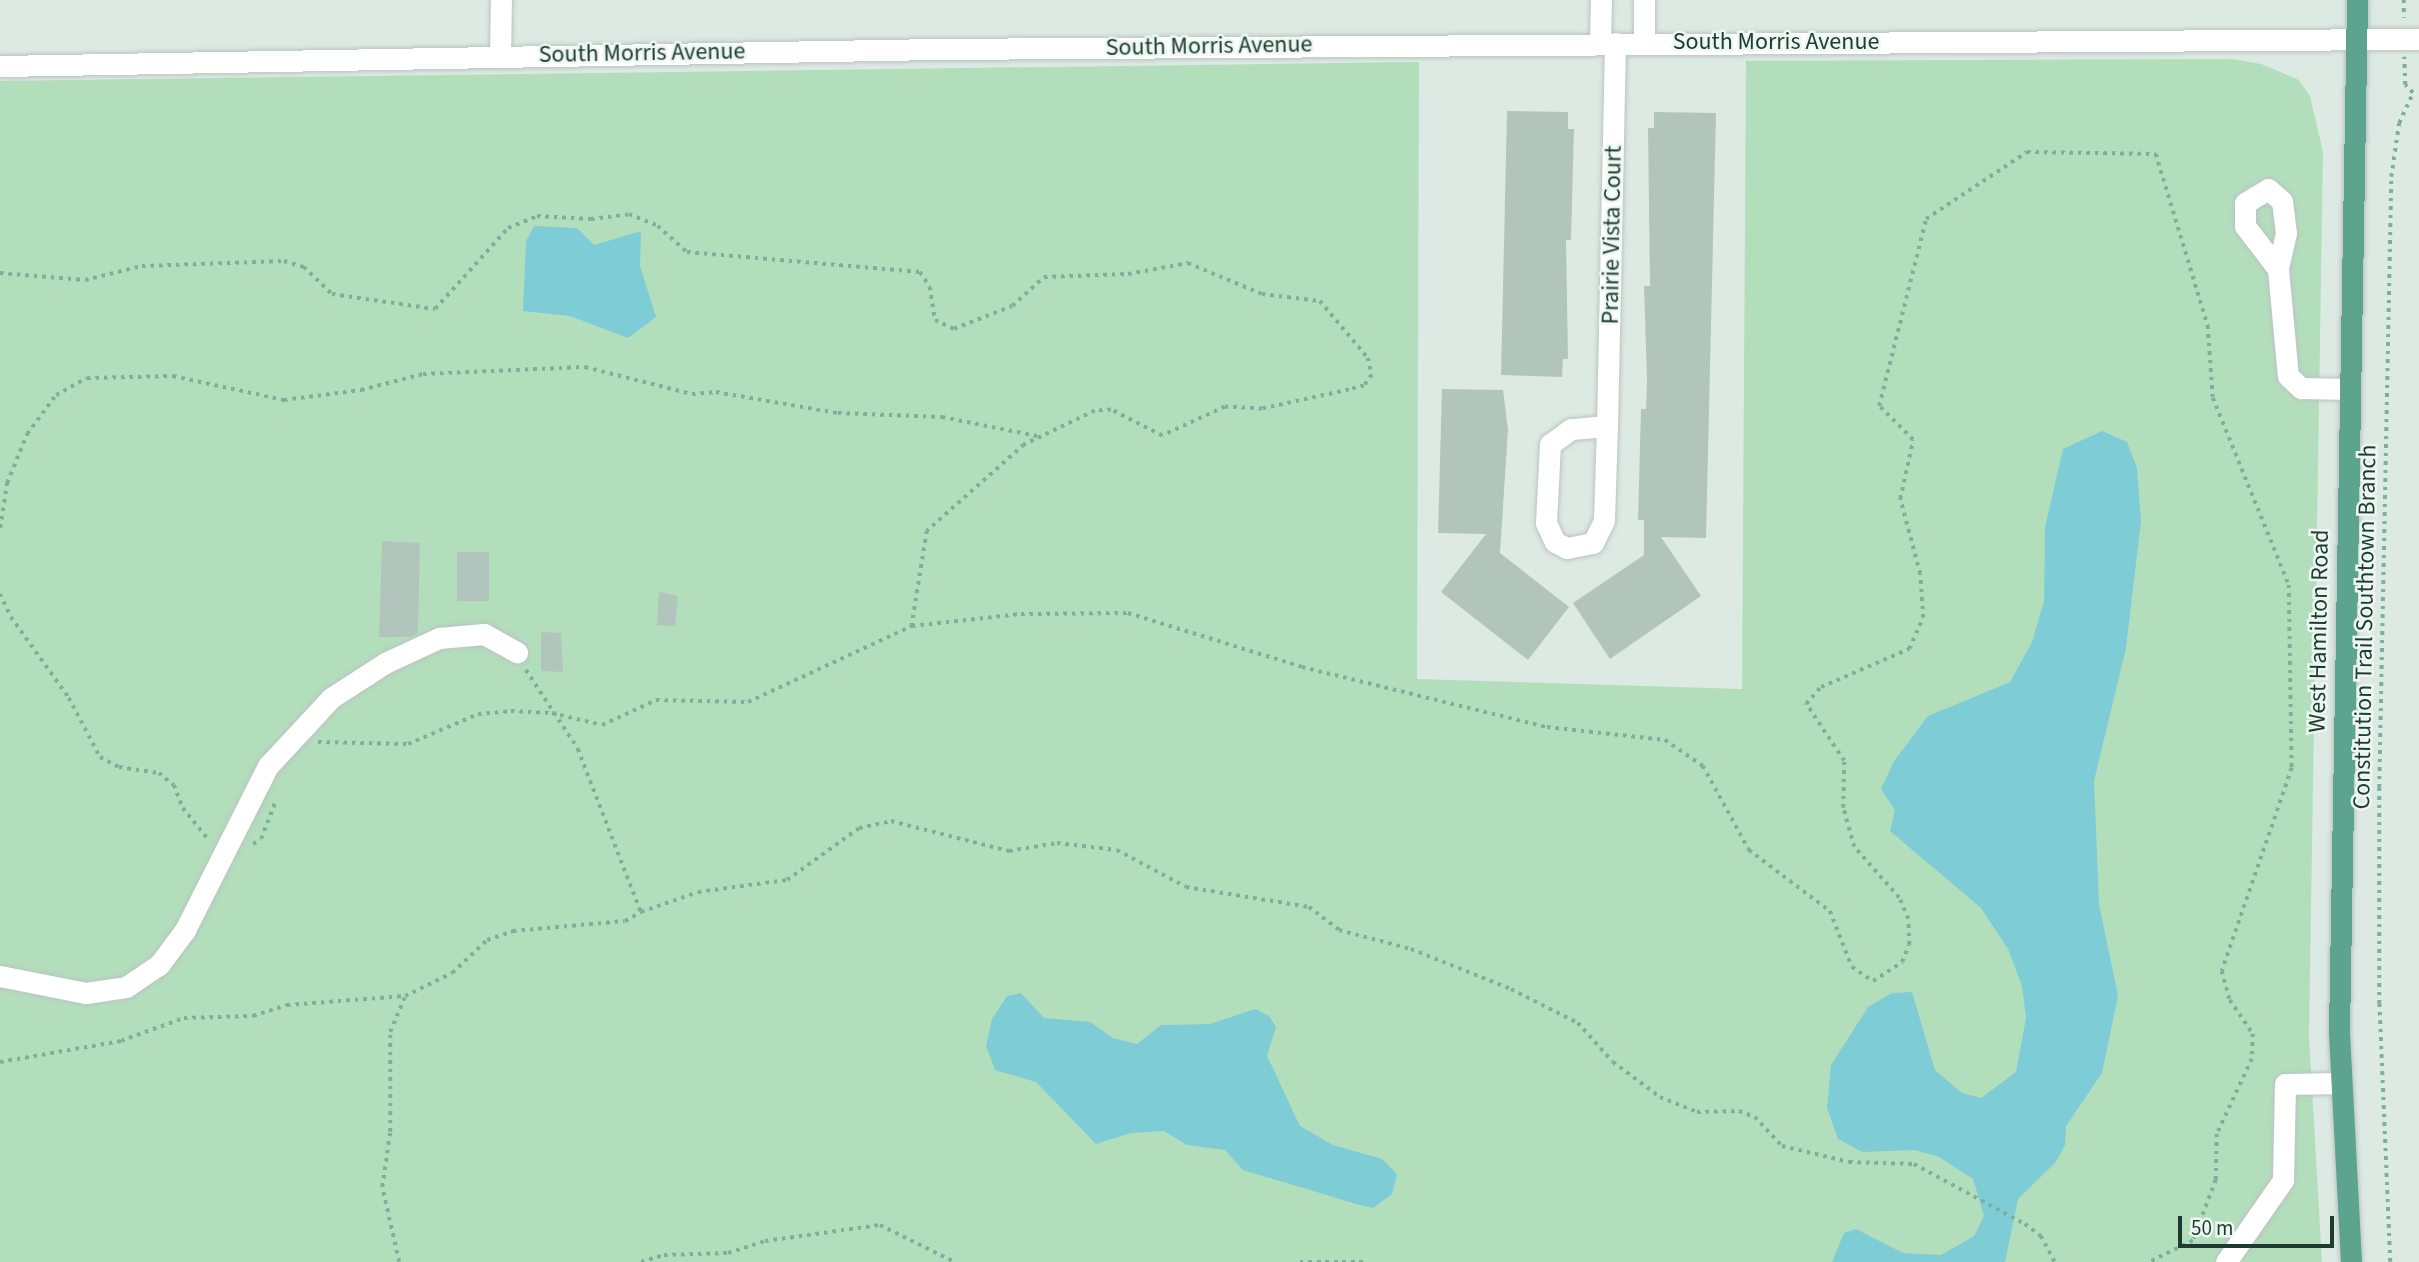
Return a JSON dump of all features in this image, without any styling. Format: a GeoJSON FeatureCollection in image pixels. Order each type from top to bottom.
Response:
{"type":"FeatureCollection","features":[{"type":"Feature","properties":{"kind":"main road","name":"West Hamilton Road"},"geometry":{"type":"LineString","coordinates":[[2351,1262],[2341,1083],[2357,0]]}},
{"type":"Feature","properties":{"kind":"street"},"geometry":{"type":"LineString","coordinates":[[500,55],[501,0]]}},
{"type":"Feature","properties":{"kind":"street","name":"Prairie Vista Court"},"geometry":{"type":"LineString","coordinates":[[1601,0],[1608,43],[1607,426],[1600,534],[1581,549],[1567,548],[1555,542],[1546,523],[1550,444],[1571,429],[1607,426]]}},
{"type":"Feature","properties":{"kind":"street"},"geometry":{"type":"LineString","coordinates":[[1644,0],[1644,43]]}},
{"type":"Feature","properties":{"kind":"street","name":"South Morris Avenue"},"geometry":{"type":"LineString","coordinates":[[0,66],[500,55],[1608,43],[2412,39]]}},
{"type":"Feature","properties":{"kind":"street"},"geometry":{"type":"LineString","coordinates":[[2278,269],[2288,376],[2301,388],[2350,389]]}},
{"type":"Feature","properties":{"kind":"street"},"geometry":{"type":"LineString","coordinates":[[0,976],[86,993],[126,987],[159,965],[185,930],[268,766],[331,698],[385,663],[439,638],[484,634],[517,652]]}},
{"type":"Feature","properties":{"kind":"street"},"geometry":{"type":"LineString","coordinates":[[2226,1262],[2283,1180],[2285,1084],[2341,1083]]}},
{"type":"Feature","properties":{"kind":"path","name":"Constitution Trail Southtown Branch"},"geometry":{"type":"LineString","coordinates":[[2390,1262],[2380,1081],[2379,788],[2390,177],[2399,123],[2413,93],[2404,85],[2412,39],[2404,0]]}},
{"type":"Feature","properties":{"kind":"path"},"geometry":{"type":"LineString","coordinates":[[308,748],[318,742],[408,744],[478,714],[552,713],[602,725],[656,700],[748,702],[776,692],[797,674],[912,626],[1056,612],[1128,613],[1302,667],[1547,727],[1664,740],[1703,766],[1749,850],[1765,867],[1830,912],[1852,967],[1872,981],[1891,974],[1909,945],[1908,919],[1899,898],[1854,847],[1843,808],[1844,761],[1806,704],[1821,687],[1909,649],[1923,618],[1920,574],[1900,499],[1913,440],[1879,406],[1926,219],[2027,152],[2156,154],[2208,327],[2213,398],[2288,585],[2291,768],[2222,971],[2230,1000],[2253,1034],[2252,1059],[2217,1134],[2216,1180],[2193,1241],[2150,1262]]}},
{"type":"Feature","properties":{"kind":"path"},"geometry":{"type":"LineString","coordinates":[[0,273],[85,280],[142,266],[284,261],[304,267],[332,294],[435,309],[508,228],[537,216],[591,219],[629,214],[658,226],[687,252],[920,272],[930,287],[935,320],[954,329],[1012,306],[1044,277],[1128,275],[1188,263],[1262,294],[1320,301],[1368,358],[1372,375],[1364,386],[1262,408],[1225,407],[1162,436],[1111,410],[1081,415],[1039,437],[1006,457],[927,531],[912,626]]}},
{"type":"Feature","properties":{"kind":"path"},"geometry":{"type":"LineString","coordinates":[[0,528],[7,483],[27,434],[56,395],[87,378],[173,376],[198,379],[226,392],[284,400],[339,394],[424,374],[584,367],[692,394],[716,392],[838,414],[942,417],[1039,437]]}},
{"type":"Feature","properties":{"kind":"path"},"geometry":{"type":"LineString","coordinates":[[0,594],[10,617],[69,698],[100,757],[119,767],[159,773],[174,785],[197,828],[226,851],[240,853],[261,839],[275,801]]}},
{"type":"Feature","properties":{"kind":"path"},"geometry":{"type":"LineString","coordinates":[[517,652],[588,773],[641,912]]}},
{"type":"Feature","properties":{"kind":"path"},"geometry":{"type":"LineString","coordinates":[[0,1062],[121,1041],[184,1018],[253,1016],[287,1005],[405,996],[452,973],[487,940],[513,930],[625,922],[641,912],[698,892],[786,880],[859,828],[891,821],[1009,851],[1057,843],[1117,850],[1186,887],[1309,907],[1339,930],[1411,949],[1511,989],[1578,1023],[1613,1062],[1676,1104],[1697,1112],[1738,1111],[1755,1117],[1794,1151],[1813,1149],[1849,1162],[1914,1164],[2025,1224],[2041,1236],[2055,1262]]}},
{"type":"Feature","properties":{"kind":"path"},"geometry":{"type":"LineString","coordinates":[[399,1262],[382,1187],[390,1132],[390,1032],[405,996]]}},
{"type":"Feature","properties":{"kind":"path"},"geometry":{"type":"LineString","coordinates":[[641,1262],[664,1255],[728,1253],[765,1241],[880,1225],[955,1262]]}},
{"type":"Feature","properties":{"kind":"path"},"geometry":{"type":"LineString","coordinates":[[1300,1262],[1363,1262]]}},
{"type":"Feature","properties":{"kind":"green space"},"geometry":{"type":"Polygon","coordinates":[[[2232,59],[2261,64],[2299,80],[2310,96],[2323,152],[2309,1036],[2322,1262],[0,1262],[0,81],[1419,62],[1417,679],[1742,689],[1746,61],[2232,59]]]}},
{"type":"Feature","properties":{"kind":"water"},"geometry":{"type":"Polygon","coordinates":[[[534,226],[577,228],[594,245],[641,231],[640,266],[656,317],[628,338],[570,316],[523,311],[526,241],[534,226]]]}},
{"type":"Feature","properties":{"kind":"water"},"geometry":{"type":"Polygon","coordinates":[[[2102,431],[2127,442],[2137,468],[2141,521],[2126,648],[2094,781],[2099,904],[2118,996],[2102,1073],[2066,1126],[2065,1145],[2056,1162],[2018,1199],[2005,1262],[1832,1262],[1844,1233],[1856,1229],[1903,1253],[1941,1255],[1974,1236],[1984,1216],[1973,1179],[1939,1157],[1915,1150],[1862,1152],[1838,1139],[1827,1108],[1831,1065],[1868,1007],[1892,993],[1912,992],[1935,1070],[1962,1093],[1981,1098],[2016,1072],[2026,1018],[2022,986],[2008,949],[1981,908],[1890,831],[1895,810],[1881,789],[1894,761],[1928,716],[2010,682],[2032,642],[2044,601],[2045,527],[2063,449],[2102,431]]]}},
{"type":"Feature","properties":{"kind":"water"},"geometry":{"type":"Polygon","coordinates":[[[1021,993],[1044,1018],[1090,1022],[1113,1038],[1137,1044],[1161,1025],[1210,1024],[1255,1009],[1269,1016],[1276,1027],[1267,1056],[1300,1126],[1333,1145],[1382,1159],[1397,1174],[1392,1194],[1373,1208],[1356,1204],[1243,1170],[1225,1150],[1187,1145],[1164,1131],[1131,1133],[1096,1144],[1036,1082],[995,1070],[986,1046],[992,1019],[1007,996],[1021,993]]]}},
{"type":"Feature","properties":{"kind":"building"},"geometry":{"type":"Polygon","coordinates":[[[1507,111],[1568,112],[1568,129],[1574,129],[1571,240],[1566,240],[1568,359],[1563,359],[1562,377],[1501,375],[1507,111]]]}},
{"type":"Feature","properties":{"kind":"building"},"geometry":{"type":"Polygon","coordinates":[[[1654,112],[1716,113],[1706,538],[1661,537],[1701,596],[1610,659],[1573,603],[1644,555],[1644,520],[1638,520],[1641,409],[1646,409],[1647,380],[1644,286],[1650,286],[1648,128],[1654,128],[1654,112]]]}},
{"type":"Feature","properties":{"kind":"building"},"geometry":{"type":"Polygon","coordinates":[[[1442,389],[1503,390],[1508,430],[1500,553],[1569,607],[1528,660],[1441,592],[1486,534],[1438,533],[1442,389]]]}},
{"type":"Feature","properties":{"kind":"building"},"geometry":{"type":"Polygon","coordinates":[[[382,541],[420,543],[418,633],[411,637],[379,637],[382,541]]]}},
{"type":"Feature","properties":{"kind":"building"},"geometry":{"type":"Polygon","coordinates":[[[457,552],[489,552],[489,601],[457,601],[457,552]]]}},
{"type":"Feature","properties":{"kind":"building"},"geometry":{"type":"Polygon","coordinates":[[[659,592],[678,596],[675,626],[657,625],[659,592]]]}},
{"type":"Feature","properties":{"kind":"building"},"geometry":{"type":"Polygon","coordinates":[[[541,632],[561,633],[563,672],[541,671],[541,632]]]}}]}
